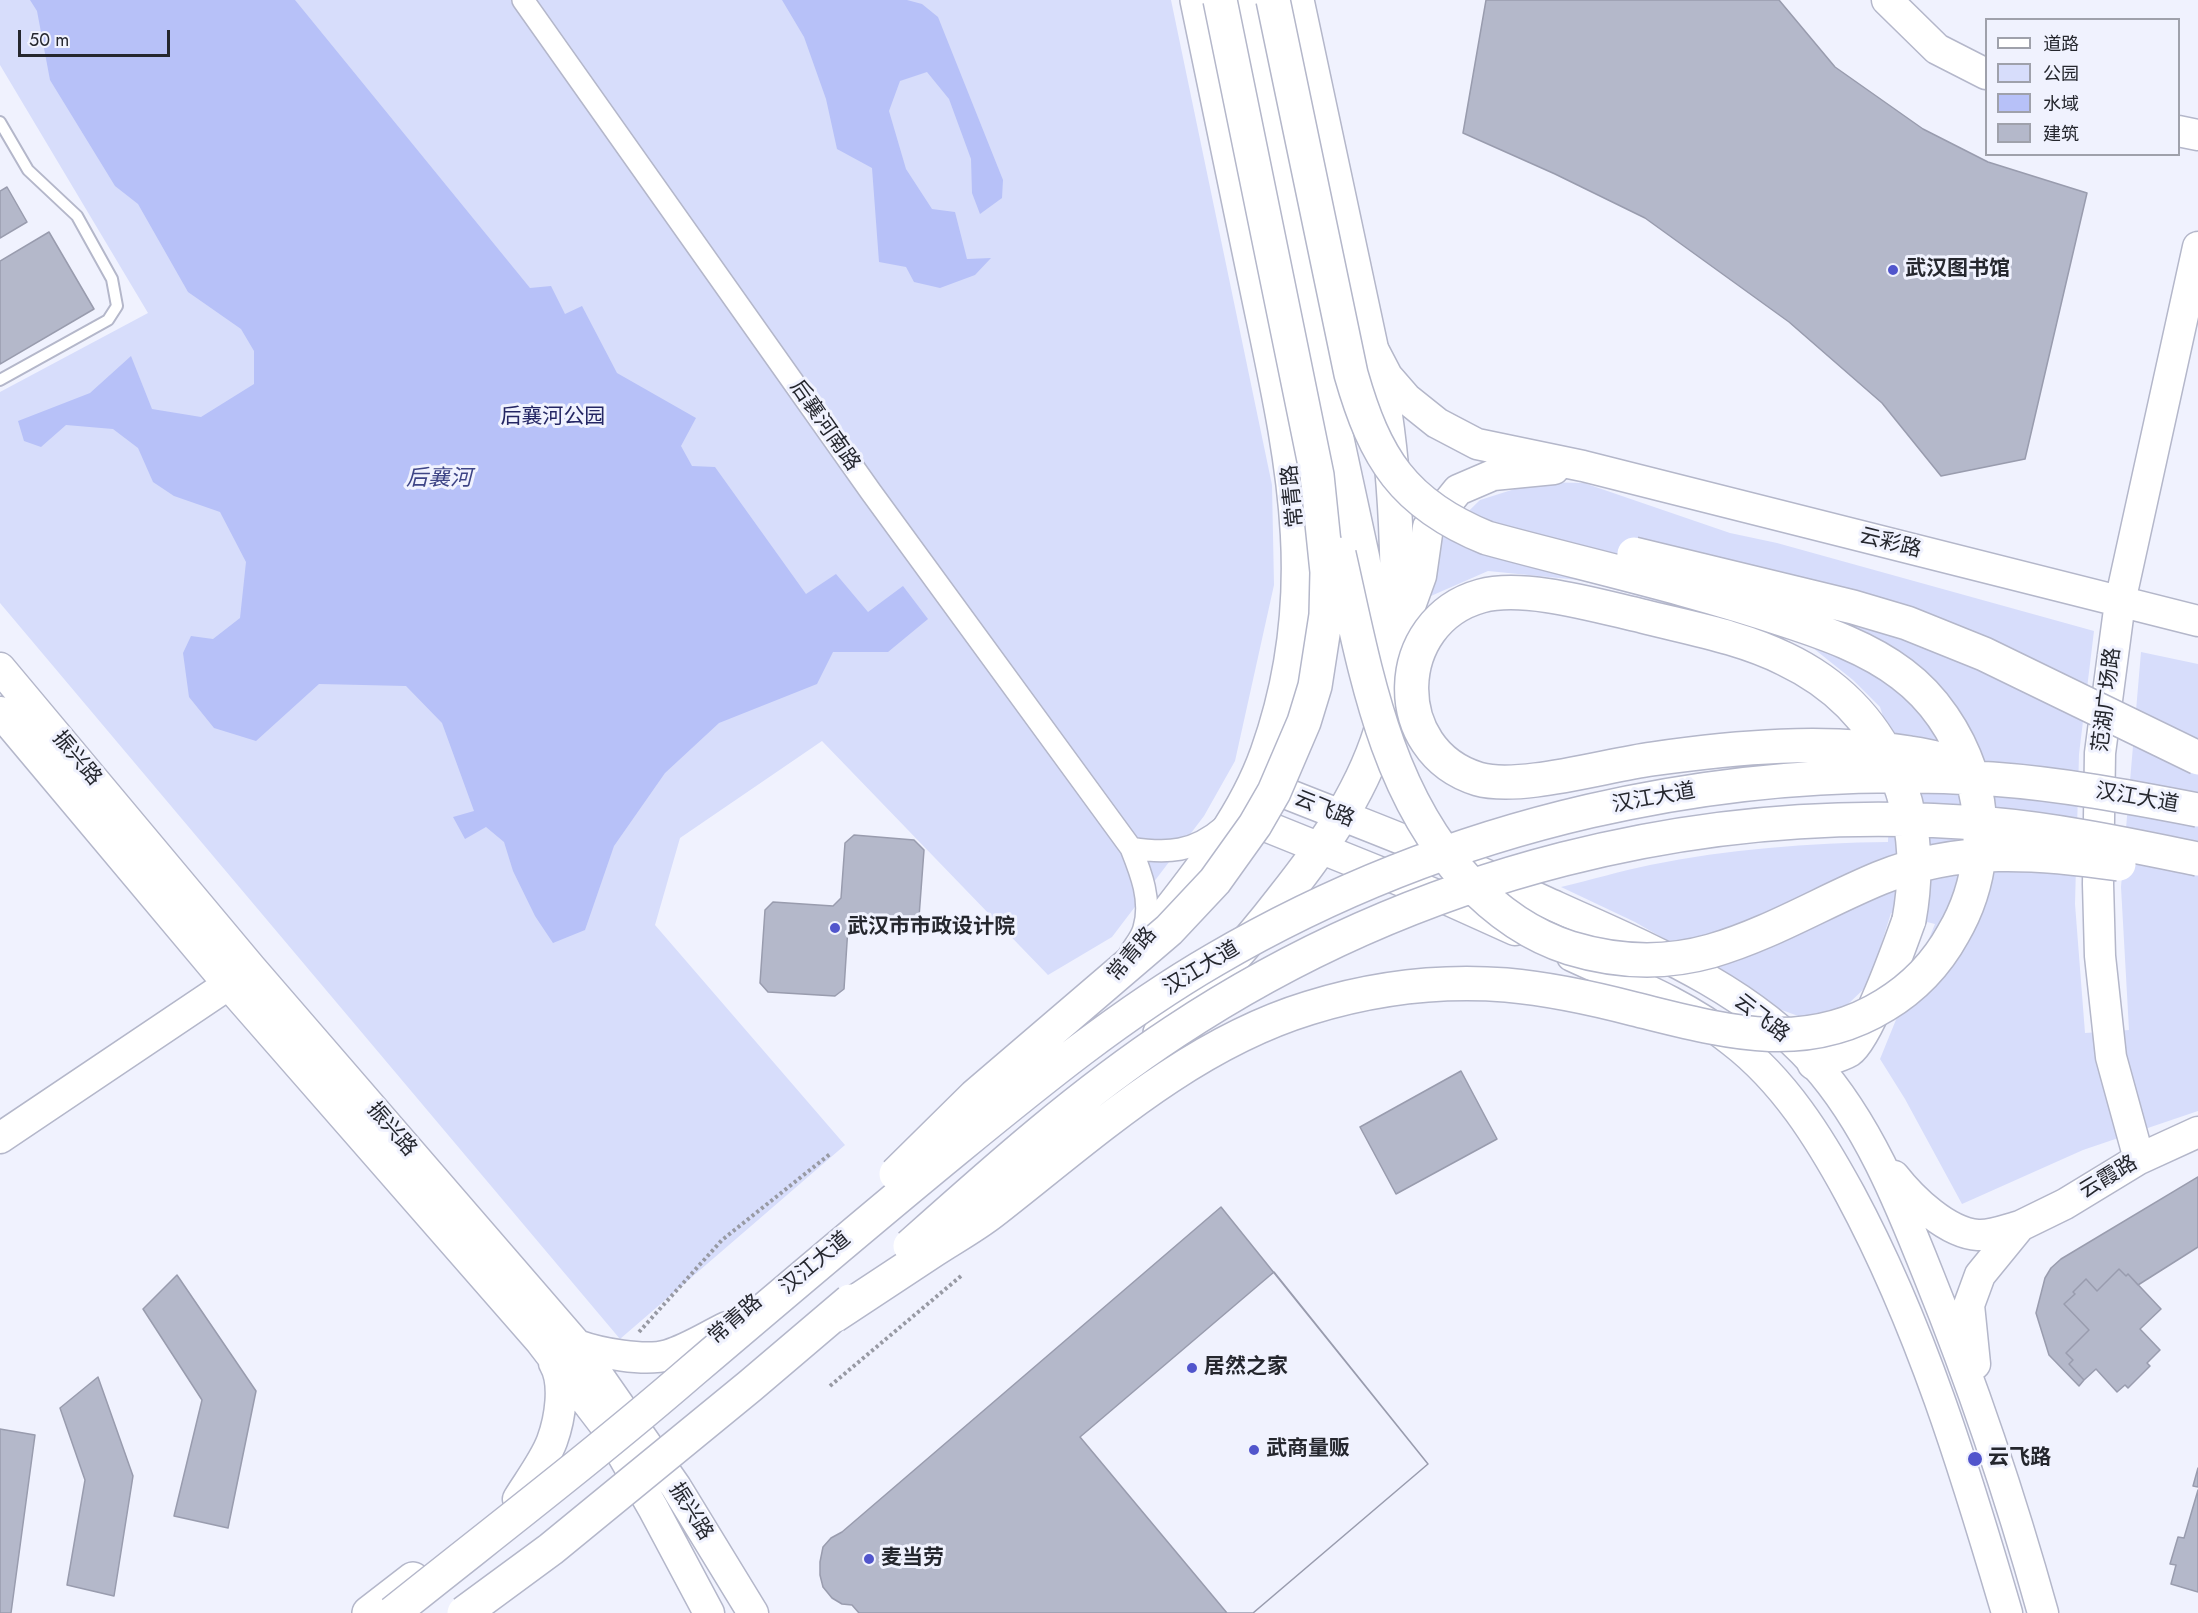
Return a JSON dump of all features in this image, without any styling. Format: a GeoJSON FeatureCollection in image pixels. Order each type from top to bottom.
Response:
{"type":"FeatureCollection","features":[{"type":"Feature","properties":{"kind":"main road","name":"常青路"},"geometry":{"type":"LineString","coordinates":[[369,1613],[616,1421],[1019,1075],[1092,1004],[1140,949],[1238,814],[1255,781],[1278,720],[1293,648],[1299,578],[1297,511],[1283,414],[1197,0]]}},
{"type":"Feature","properties":{"kind":"main road"},"geometry":{"type":"LineString","coordinates":[[1220,0],[1317,475],[1340,554],[1374,702],[1388,747],[1408,795],[1435,841],[1478,891],[1503,913],[1543,937],[1575,949],[1608,957],[1634,960],[1684,957],[1733,944],[1880,878],[1945,859],[1978,854],[2015,854],[2094,860],[2198,875]]}},
{"type":"Feature","properties":{"kind":"main road"},"geometry":{"type":"LineString","coordinates":[[1242,0],[1363,559],[1381,674],[1383,721]]}},
{"type":"Feature","properties":{"kind":"main road"},"geometry":{"type":"LineString","coordinates":[[834,1316],[988,1215],[1066,1152],[1144,1094],[1241,1035],[1306,1009],[1362,994],[1409,987],[1441,984],[1507,986],[1581,996],[1703,1026],[1744,1033],[1785,1036],[1831,1029],[1875,1011],[1895,999],[1930,967],[1945,949],[1966,907],[1974,883],[1980,833],[1974,783],[1955,736],[1925,695],[1907,678],[1887,663],[1864,651],[1803,626],[1711,597],[1487,538],[1446,519],[1411,491],[1395,473],[1370,433],[1353,383],[1338,322],[1273,0]]}},
{"type":"Feature","properties":{"kind":"main road"},"geometry":{"type":"LineString","coordinates":[[482,1613],[818,1342],[1153,1040],[1243,949],[1322,847],[1341,817],[1369,762],[1383,721],[1398,640],[1393,467],[1385,412],[1297,0]]}},
{"type":"Feature","properties":{"kind":"main road"},"geometry":{"type":"LineString","coordinates":[[815,1265],[894,1175],[975,1096],[1169,930],[1215,881],[1255,825],[1282,775],[1304,722],[1315,686],[1322,650],[1327,573],[1317,475]]}},
{"type":"Feature","properties":{"kind":"main road"},"geometry":{"type":"LineString","coordinates":[[1487,538],[1545,539],[1617,549],[1853,607],[1907,623],[1984,654],[2198,758]]}},
{"type":"Feature","properties":{"kind":"main road"},"geometry":{"type":"LineString","coordinates":[[1814,1063],[1850,1050],[1864,1030],[1896,956],[1909,920],[1914,893],[1914,845],[1908,809],[1887,753],[1880,743],[1874,733],[1859,715],[1842,698],[1805,669],[1762,649],[1610,609],[1557,598],[1516,593],[1483,596],[1467,601],[1439,620],[1428,633],[1414,663],[1411,697],[1414,713],[1428,742],[1438,755],[1464,773],[1479,779],[1511,783],[1652,759],[1730,750],[1791,747],[1866,748],[1877,749],[1889,750],[1911,753],[2054,785]]}},
{"type":"Feature","properties":{"kind":"main road","name":"汉江大道"},"geometry":{"type":"LineString","coordinates":[[393,1613],[686,1376],[815,1265],[1060,1065],[1109,1028],[1214,960],[1325,902],[1469,845],[1559,818],[1660,797],[1743,784],[1888,776],[1992,779],[2116,794],[2198,810]]}},
{"type":"Feature","properties":{"kind":"main road","name":"汉江大道"},"geometry":{"type":"LineString","coordinates":[[464,1613],[560,1541],[834,1316],[961,1201],[1121,1069],[1225,999],[1316,950],[1392,915],[1509,873],[1570,856],[1700,831],[1809,821],[1870,819],[1989,824],[2109,841],[2198,859]]}},
{"type":"Feature","properties":{"kind":"street","name":"后襄河南路"},"geometry":{"type":"LineString","coordinates":[[523,0],[871,492],[1131,848],[1142,876],[1147,902],[1144,929],[1124,962],[1092,1004]]}},
{"type":"Feature","properties":{"kind":"street"},"geometry":{"type":"LineString","coordinates":[[1887,0],[1937,50],[1985,74]]}},
{"type":"Feature","properties":{"kind":"street"},"geometry":{"type":"LineString","coordinates":[[2180,131],[2198,135]]}},
{"type":"Feature","properties":{"kind":"street","name":"范湖广场路"},"geometry":{"type":"LineString","coordinates":[[2139,1159],[2111,1057],[2100,956],[2098,884],[2100,753],[2120,602],[2198,247]]}},
{"type":"Feature","properties":{"kind":"street","name":"云彩路"},"geometry":{"type":"LineString","coordinates":[[1368,340],[1387,376],[1407,399],[1437,423],[1477,444],[1583,466],[2198,621]]}},
{"type":"Feature","properties":{"kind":"street"},"geometry":{"type":"LineString","coordinates":[[1398,640],[1421,576],[1428,527],[1458,490],[1493,475],[1583,466]]}},
{"type":"Feature","properties":{"kind":"street","name":"振兴路"},"geometry":{"type":"LineString","coordinates":[[0,668],[240,977],[541,1342],[616,1421]]}},
{"type":"Feature","properties":{"kind":"street","name":"振兴路"},"geometry":{"type":"LineString","coordinates":[[0,712],[577,1345],[616,1421],[652,1478],[753,1613]]}},
{"type":"Feature","properties":{"kind":"street","name":"云飞路"},"geometry":{"type":"LineString","coordinates":[[1255,781],[1461,863],[1654,951],[1715,985],[1771,1023],[1814,1063],[1844,1102],[1870,1145],[1907,1222],[1953,1334],[1980,1409],[2012,1505],[2043,1613]]}},
{"type":"Feature","properties":{"kind":"street"},"geometry":{"type":"LineString","coordinates":[[1131,848],[1172,852],[1188,847],[1202,842],[1238,814]]}},
{"type":"Feature","properties":{"kind":"street","name":"云飞路"},"geometry":{"type":"LineString","coordinates":[[1238,814],[1444,898],[1635,985],[1694,1015],[1732,1041],[1771,1076],[1804,1118],[1829,1156],[1867,1226],[1887,1269],[1920,1347],[1947,1420],[2007,1613]]}},
{"type":"Feature","properties":{"kind":"street"},"geometry":{"type":"LineString","coordinates":[[0,1138],[240,977]]}},
{"type":"Feature","properties":{"kind":"street","name":"云霞路"},"geometry":{"type":"LineString","coordinates":[[2020,1226],[2065,1204],[2139,1159],[2198,1131]]}},
{"type":"Feature","properties":{"kind":"street"},"geometry":{"type":"LineString","coordinates":[[1870,1145],[1906,1192],[1948,1226],[1979,1235],[2020,1226]]}},
{"type":"Feature","properties":{"kind":"street"},"geometry":{"type":"LineString","coordinates":[[1980,1409],[1969,1305],[1980,1275],[2020,1226]]}},
{"type":"Feature","properties":{"kind":"street"},"geometry":{"type":"LineString","coordinates":[[577,1345],[595,1351],[636,1357],[667,1356],[727,1327]]}},
{"type":"Feature","properties":{"kind":"street","name":"振兴路"},"geometry":{"type":"LineString","coordinates":[[518,1499],[552,1442],[562,1395],[559,1370],[541,1342]]}},
{"type":"Feature","properties":{"kind":"street","name":"振兴路"},"geometry":{"type":"LineString","coordinates":[[652,1478],[709,1613]]}},
{"type":"Feature","properties":{"kind":"lane"},"geometry":{"type":"LineString","coordinates":[[0,122],[28,170],[77,216],[112,279],[117,306],[108,320],[0,380]]}},
{"type":"Feature","properties":{"kind":"path"},"geometry":{"type":"LineString","coordinates":[[639,1332],[722,1240],[830,1154]]}},
{"type":"Feature","properties":{"kind":"path"},"geometry":{"type":"LineString","coordinates":[[830,1386],[961,1276]]}},
{"type":"Feature","properties":{"kind":"green space","name":"后襄河公园"},"geometry":{"type":"Polygon","coordinates":[[[0,0],[1171,0],[1272,485],[1274,585],[1235,761],[1204,816],[1112,937],[1048,975],[822,741],[680,838],[655,925],[845,1145],[620,1339],[0,603],[0,392],[148,313],[0,65],[0,0]]]}},
{"type":"Feature","properties":{"kind":"green space"},"geometry":{"type":"Polygon","coordinates":[[[1537,482],[1584,483],[1730,533],[1777,543],[2094,631],[2079,754],[2075,904],[2085,1033],[2129,1030],[2121,887],[2141,652],[2198,664],[2198,1111],[2083,1150],[1962,1204],[1905,1099],[1880,1059],[1935,924],[1891,913],[1869,984],[1845,1007],[1801,1017],[1768,1005],[1729,976],[1635,922],[1561,887],[1679,859],[1799,845],[1888,842],[1890,738],[1880,707],[1853,680],[1813,648],[1765,630],[1579,580],[1488,571],[1424,599],[1439,540],[1480,500],[1537,482]]]}},
{"type":"Feature","properties":{"kind":"water","name":"后襄河"},"geometry":{"type":"Polygon","coordinates":[[[30,0],[295,0],[530,288],[551,286],[565,314],[582,306],[617,373],[696,418],[681,446],[692,466],[715,467],[806,594],[836,574],[868,612],[903,586],[928,619],[888,652],[833,652],[817,684],[719,723],[665,773],[614,846],[585,930],[553,943],[535,916],[513,871],[504,842],[486,827],[465,839],[453,817],[474,811],[442,723],[406,686],[319,684],[256,741],[214,728],[189,697],[183,653],[191,636],[213,639],[240,618],[246,562],[220,512],[174,496],[153,482],[138,448],[113,429],[66,425],[41,447],[24,441],[18,421],[90,393],[131,356],[152,409],[201,417],[254,384],[254,351],[241,329],[188,292],[138,204],[115,186],[50,80],[37,11],[30,0]]]}},
{"type":"Feature","properties":{"kind":"water"},"geometry":{"type":"Polygon","coordinates":[[[782,0],[907,0],[922,4],[938,17],[1003,180],[1002,198],[980,214],[972,193],[971,159],[949,99],[927,72],[900,81],[889,111],[906,169],[932,209],[955,212],[967,259],[991,258],[975,275],[940,288],[914,282],[906,267],[879,262],[872,168],[837,149],[826,99],[804,37],[782,0]]]}},
{"type":"Feature","properties":{"kind":"building","name":"武汉图书馆"},"geometry":{"type":"Polygon","coordinates":[[[1486,0],[1779,0],[1835,67],[1923,129],[1988,162],[2087,193],[2025,459],[1941,476],[1882,403],[1789,322],[1645,218],[1463,133],[1486,0]]]}},
{"type":"Feature","properties":{"kind":"building"},"geometry":{"type":"Polygon","coordinates":[[[7,187],[27,222],[0,238],[0,191],[7,187]]]}},
{"type":"Feature","properties":{"kind":"building"},"geometry":{"type":"Polygon","coordinates":[[[49,232],[94,309],[0,364],[0,261],[49,232]]]}},
{"type":"Feature","properties":{"kind":"building"},"geometry":{"type":"Polygon","coordinates":[[[854,835],[914,840],[924,850],[919,917],[909,924],[857,920],[848,927],[844,989],[835,996],[768,992],[760,983],[765,910],[773,902],[833,906],[841,898],[845,843],[854,835]]]}},
{"type":"Feature","properties":{"kind":"building"},"geometry":{"type":"Polygon","coordinates":[[[1461,1071],[1497,1139],[1396,1194],[1360,1127],[1461,1071]]]}},
{"type":"Feature","properties":{"kind":"building"},"geometry":{"type":"Polygon","coordinates":[[[2198,1177],[2198,1247],[2138,1285],[2128,1274],[2126,1276],[2119,1269],[2097,1291],[2086,1279],[2064,1304],[2089,1330],[2066,1353],[2073,1360],[2069,1364],[2084,1380],[2079,1386],[2049,1355],[2036,1313],[2045,1278],[2051,1268],[2061,1259],[2198,1177]]]}},
{"type":"Feature","properties":{"kind":"building","name":"居然之家"},"geometry":{"type":"Polygon","coordinates":[[[1221,1207],[1428,1464],[1253,1613],[859,1613],[852,1605],[842,1604],[832,1598],[823,1587],[820,1575],[823,1547],[831,1538],[842,1532],[1221,1207]]]}},
{"type":"Feature","properties":{"kind":"building"},"geometry":{"type":"Polygon","coordinates":[[[2119,1269],[2126,1276],[2128,1274],[2161,1309],[2140,1329],[2160,1350],[2147,1363],[2150,1366],[2128,1388],[2125,1385],[2117,1392],[2096,1369],[2084,1380],[2069,1364],[2073,1360],[2066,1353],[2089,1330],[2064,1304],[2086,1279],[2097,1291],[2119,1269]]]}},
{"type":"Feature","properties":{"kind":"building","name":"武商量贩"},"geometry":{"type":"Polygon","coordinates":[[[1274,1272],[1428,1464],[1253,1613],[1227,1613],[1080,1437],[1274,1272]]]}},
{"type":"Feature","properties":{"kind":"building"},"geometry":{"type":"Polygon","coordinates":[[[177,1275],[256,1391],[228,1528],[174,1516],[202,1400],[143,1309],[177,1275]]]}},
{"type":"Feature","properties":{"kind":"building"},"geometry":{"type":"Polygon","coordinates":[[[98,1377],[133,1476],[114,1596],[67,1585],[85,1480],[60,1408],[98,1377]]]}},
{"type":"Feature","properties":{"kind":"building"},"geometry":{"type":"Polygon","coordinates":[[[0,1429],[35,1435],[11,1613],[0,1613],[0,1429]]]}},
{"type":"Feature","properties":{"kind":"building"},"geometry":{"type":"Polygon","coordinates":[[[2198,1468],[2198,1487],[2193,1486],[2198,1468]]]}},
{"type":"Feature","properties":{"kind":"building"},"geometry":{"type":"Polygon","coordinates":[[[2198,1490],[2198,1592],[2171,1584],[2176,1565],[2170,1564],[2178,1537],[2184,1538],[2198,1490]]]}},
{"type":"Feature","properties":{"kind":"place","name":"武汉图书馆"},"geometry":{"type":"Point","coordinates":[1893,270]}},
{"type":"Feature","properties":{"kind":"place","name":"武汉市市政设计院"},"geometry":{"type":"Point","coordinates":[835,928]}},
{"type":"Feature","properties":{"kind":"place","name":"居然之家"},"geometry":{"type":"Point","coordinates":[1192,1368]}},
{"type":"Feature","properties":{"kind":"place","name":"武商量贩"},"geometry":{"type":"Point","coordinates":[1254,1450]}},
{"type":"Feature","properties":{"kind":"place","name":"云飞路"},"geometry":{"type":"Point","coordinates":[1975,1459]}},
{"type":"Feature","properties":{"kind":"place","name":"麦当劳"},"geometry":{"type":"Point","coordinates":[869,1559]}}]}
